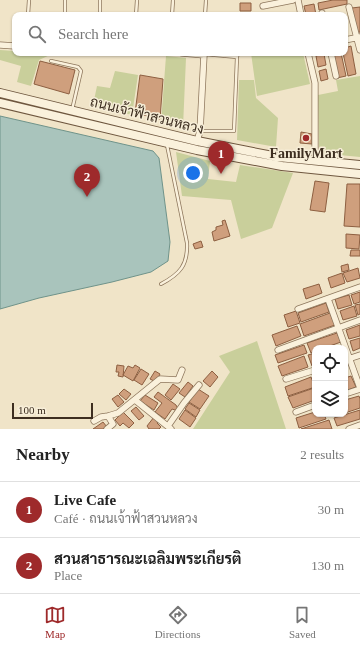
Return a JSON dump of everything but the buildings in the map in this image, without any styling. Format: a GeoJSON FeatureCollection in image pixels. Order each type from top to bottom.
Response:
{"type":"FeatureCollection","features":[{"type":"Feature","properties":{"kind":"main road","name":"ถนนเจ้าฟ้าสวนหลวง"},"geometry":{"type":"LineString","coordinates":[[2,93],[197,141],[278,157],[360,165]]}},
{"type":"Feature","properties":{"kind":"main road"},"geometry":{"type":"LineString","coordinates":[[1,103],[2,93]]}},
{"type":"Feature","properties":{"kind":"main road","name":"ถนนเจ้าฟ้าสวนหลวง"},"geometry":{"type":"LineString","coordinates":[[1,103],[166,143],[282,166],[360,174]]}},
{"type":"Feature","properties":{"kind":"street"},"geometry":{"type":"LineString","coordinates":[[263,6],[293,0]]}},
{"type":"Feature","properties":{"kind":"street"},"geometry":{"type":"LineString","coordinates":[[298,0],[300,12]]}},
{"type":"Feature","properties":{"kind":"street"},"geometry":{"type":"LineString","coordinates":[[349,7],[358,37],[360,50]]}},
{"type":"Feature","properties":{"kind":"street"},"geometry":{"type":"LineString","coordinates":[[348,39],[358,37]]}},
{"type":"Feature","properties":{"kind":"street"},"geometry":{"type":"LineString","coordinates":[[0,45],[12,46]]}},
{"type":"Feature","properties":{"kind":"street"},"geometry":{"type":"LineString","coordinates":[[197,141],[200,131],[204,56]]}},
{"type":"Feature","properties":{"kind":"street"},"geometry":{"type":"LineString","coordinates":[[309,56],[315,83],[315,161]]}},
{"type":"Feature","properties":{"kind":"street"},"geometry":{"type":"LineString","coordinates":[[332,56],[336,76]]}},
{"type":"Feature","properties":{"kind":"street"},"geometry":{"type":"LineString","coordinates":[[298,309],[360,287]]}},
{"type":"Feature","properties":{"kind":"street"},"geometry":{"type":"LineString","coordinates":[[328,299],[343,345]]}},
{"type":"Feature","properties":{"kind":"street"},"geometry":{"type":"LineString","coordinates":[[278,350],[360,320]]}},
{"type":"Feature","properties":{"kind":"street"},"geometry":{"type":"LineString","coordinates":[[348,359],[360,355]]}},
{"type":"Feature","properties":{"kind":"street"},"geometry":{"type":"LineString","coordinates":[[348,361],[360,389],[348,393]]}},
{"type":"Feature","properties":{"kind":"street"},"geometry":{"type":"LineString","coordinates":[[94,421],[101,417],[118,412],[160,379],[178,380],[182,370]]}},
{"type":"Feature","properties":{"kind":"street"},"geometry":{"type":"LineString","coordinates":[[286,379],[312,371]]}},
{"type":"Feature","properties":{"kind":"street"},"geometry":{"type":"LineString","coordinates":[[134,400],[170,427],[184,403],[199,385]]}},
{"type":"Feature","properties":{"kind":"street"},"geometry":{"type":"LineString","coordinates":[[296,412],[312,406]]}},
{"type":"Feature","properties":{"kind":"street"},"geometry":{"type":"LineString","coordinates":[[107,429],[113,424],[108,416]]}},
{"type":"Feature","properties":{"kind":"street"},"geometry":{"type":"LineString","coordinates":[[349,429],[360,425]]}},
{"type":"Feature","properties":{"kind":"lane"},"geometry":{"type":"LineString","coordinates":[[28,12],[29,0]]}},
{"type":"Feature","properties":{"kind":"lane"},"geometry":{"type":"LineString","coordinates":[[65,0],[65,12]]}},
{"type":"Feature","properties":{"kind":"lane"},"geometry":{"type":"LineString","coordinates":[[100,0],[100,12]]}},
{"type":"Feature","properties":{"kind":"lane"},"geometry":{"type":"LineString","coordinates":[[136,12],[137,0]]}},
{"type":"Feature","properties":{"kind":"lane"},"geometry":{"type":"LineString","coordinates":[[172,12],[173,0]]}},
{"type":"Feature","properties":{"kind":"lane"},"geometry":{"type":"LineString","coordinates":[[205,12],[206,0]]}},
{"type":"Feature","properties":{"kind":"lane"},"geometry":{"type":"LineString","coordinates":[[200,131],[234,131],[237,57],[226,56]]}},
{"type":"Feature","properties":{"kind":"lane"},"geometry":{"type":"LineString","coordinates":[[51,60],[78,67],[81,71],[72,110]]}},
{"type":"Feature","properties":{"kind":"lane"},"geometry":{"type":"LineString","coordinates":[[161,284],[175,277],[183,266],[188,254],[166,143]]}},
{"type":"Feature","properties":{"kind":"green space"},"geometry":{"type":"Polygon","coordinates":[[[0,50],[12,51],[12,56],[48,56],[39,60],[31,86],[17,82],[21,66],[0,60],[0,50]]]}},
{"type":"Feature","properties":{"kind":"green space"},"geometry":{"type":"Polygon","coordinates":[[[166,56],[186,58],[183,127],[161,122],[166,56]]]}},
{"type":"Feature","properties":{"kind":"green space"},"geometry":{"type":"Polygon","coordinates":[[[251,56],[304,56],[310,84],[257,96],[251,56]]]}},
{"type":"Feature","properties":{"kind":"green space"},"geometry":{"type":"Polygon","coordinates":[[[115,71],[138,75],[132,115],[93,105],[97,86],[110,88],[115,71]]]}},
{"type":"Feature","properties":{"kind":"green space"},"geometry":{"type":"Polygon","coordinates":[[[360,76],[360,157],[319,153],[318,95],[338,91],[336,80],[360,76]]]}},
{"type":"Feature","properties":{"kind":"green space"},"geometry":{"type":"Polygon","coordinates":[[[239,80],[254,80],[256,98],[278,118],[276,147],[237,140],[239,80]]]}},
{"type":"Feature","properties":{"kind":"green space"},"geometry":{"type":"Polygon","coordinates":[[[176,152],[210,161],[208,179],[236,182],[240,165],[293,173],[272,228],[241,239],[231,200],[182,196],[176,152]]]}},
{"type":"Feature","properties":{"kind":"green space"},"geometry":{"type":"Polygon","coordinates":[[[257,341],[286,429],[193,429],[230,372],[219,356],[257,341]]]}},
{"type":"Feature","properties":{"kind":"water"},"geometry":{"type":"Polygon","coordinates":[[[0,116],[153,151],[159,158],[170,242],[168,261],[151,272],[39,298],[0,309],[0,116]]]}},
{"type":"Feature","properties":{"kind":"place","name":"FamilyMart"},"geometry":{"type":"Point","coordinates":[306,138]}},
{"type":"Feature","properties":{"kind":"place","name":"Live Cafe"},"geometry":{"type":"Point","coordinates":[221,174]}},
{"type":"Feature","properties":{"kind":"place","name":"สวนสาธารณะเฉลิมพระเกียรติ"},"geometry":{"type":"Point","coordinates":[87,197]}}]}
